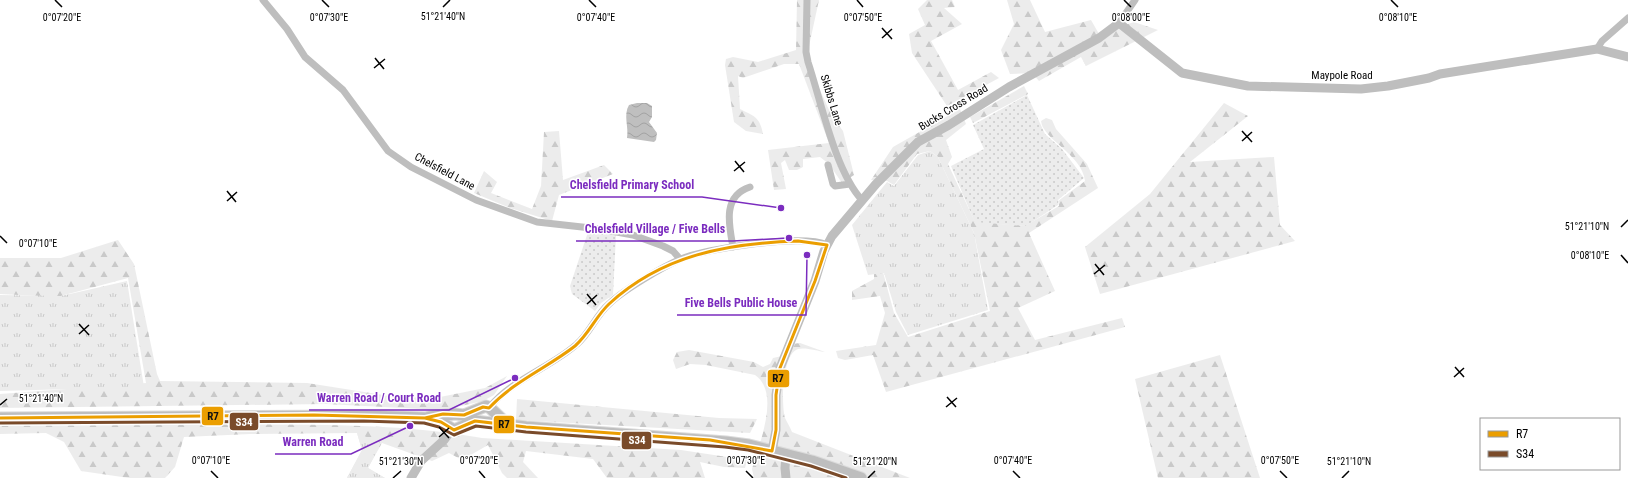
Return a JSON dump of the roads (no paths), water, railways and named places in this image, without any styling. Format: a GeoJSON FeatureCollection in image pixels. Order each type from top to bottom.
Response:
{"type":"FeatureCollection","features":[{"type":"Feature","properties":{"kind":"main road"},"geometry":{"type":"LineString","coordinates":[[487,409],[507,424]]}},
{"type":"Feature","properties":{"kind":"main road"},"geometry":{"type":"LineString","coordinates":[[425,418],[436,415],[468,414],[487,409]]}},
{"type":"Feature","properties":{"kind":"main road"},"geometry":{"type":"LineString","coordinates":[[484,422],[477,416],[487,409]]}},
{"type":"Feature","properties":{"kind":"main road"},"geometry":{"type":"LineString","coordinates":[[0,418],[314,415],[425,418],[442,422],[453,428],[473,421],[526,427],[735,443],[786,454],[861,478]]}},
{"type":"Feature","properties":{"kind":"main road"},"geometry":{"type":"LineString","coordinates":[[453,428],[446,421],[455,415]]}},
{"type":"Feature","properties":{"kind":"street","name":"Chelsfield Lane"},"geometry":{"type":"LineString","coordinates":[[263,0],[287,29],[305,57],[343,90],[388,151],[411,167],[476,200],[537,222],[634,234],[673,251],[680,259]]}},
{"type":"Feature","properties":{"kind":"street","name":"Skibbs Lane"},"geometry":{"type":"LineString","coordinates":[[807,0],[806,52],[808,62],[834,147],[850,184],[862,200]]}},
{"type":"Feature","properties":{"kind":"street"},"geometry":{"type":"LineString","coordinates":[[1119,23],[1135,0]]}},
{"type":"Feature","properties":{"kind":"street"},"geometry":{"type":"LineString","coordinates":[[1597,49],[1602,41],[1628,18]]}},
{"type":"Feature","properties":{"kind":"street","name":"Maypole Road"},"geometry":{"type":"LineString","coordinates":[[1119,23],[1182,73],[1248,86],[1368,88],[1429,78],[1440,74],[1597,49],[1628,56]]}},
{"type":"Feature","properties":{"kind":"street","name":"Bucks Cross Road"},"geometry":{"type":"LineString","coordinates":[[772,451],[776,430],[776,395],[780,368],[815,281],[827,245],[862,200],[891,168],[918,142],[949,125],[1009,87],[1099,38],[1119,23]]}},
{"type":"Feature","properties":{"kind":"street"},"geometry":{"type":"LineString","coordinates":[[828,165],[833,184],[836,186],[850,184]]}},
{"type":"Feature","properties":{"kind":"street"},"geometry":{"type":"LineString","coordinates":[[733,247],[729,217],[730,206],[738,193],[750,187]]}},
{"type":"Feature","properties":{"kind":"street"},"geometry":{"type":"LineString","coordinates":[[487,409],[499,397],[515,385],[577,344],[603,310],[615,299],[680,259],[733,247],[791,241],[818,242],[827,245]]}},
{"type":"Feature","properties":{"kind":"street"},"geometry":{"type":"LineString","coordinates":[[411,478],[421,461],[444,440],[453,428]]}},
{"type":"Feature","properties":{"kind":"street"},"geometry":{"type":"LineString","coordinates":[[786,454],[786,478]]}},
{"type":"Feature","properties":{"kind":"water"},"geometry":{"type":"Polygon","coordinates":[[[647,103],[652,106],[652,117],[649,122],[657,133],[656,140],[654,142],[627,138],[627,109],[629,105],[647,103]]]}},
{"type":"Feature","properties":{"kind":"place","name":"Chelsfield Primary School"},"geometry":{"type":"Point","coordinates":[781,208]}},
{"type":"Feature","properties":{"kind":"place","name":"Chelsfield Village / Five Bells"},"geometry":{"type":"Point","coordinates":[789,238]}},
{"type":"Feature","properties":{"kind":"place","name":"Five Bells Public House"},"geometry":{"type":"Point","coordinates":[807,255]}},
{"type":"Feature","properties":{"kind":"place","name":"Warren Road / Court Road"},"geometry":{"type":"Point","coordinates":[515,378]}},
{"type":"Feature","properties":{"kind":"place","name":"Warren Road"},"geometry":{"type":"Point","coordinates":[410,426]}}]}
